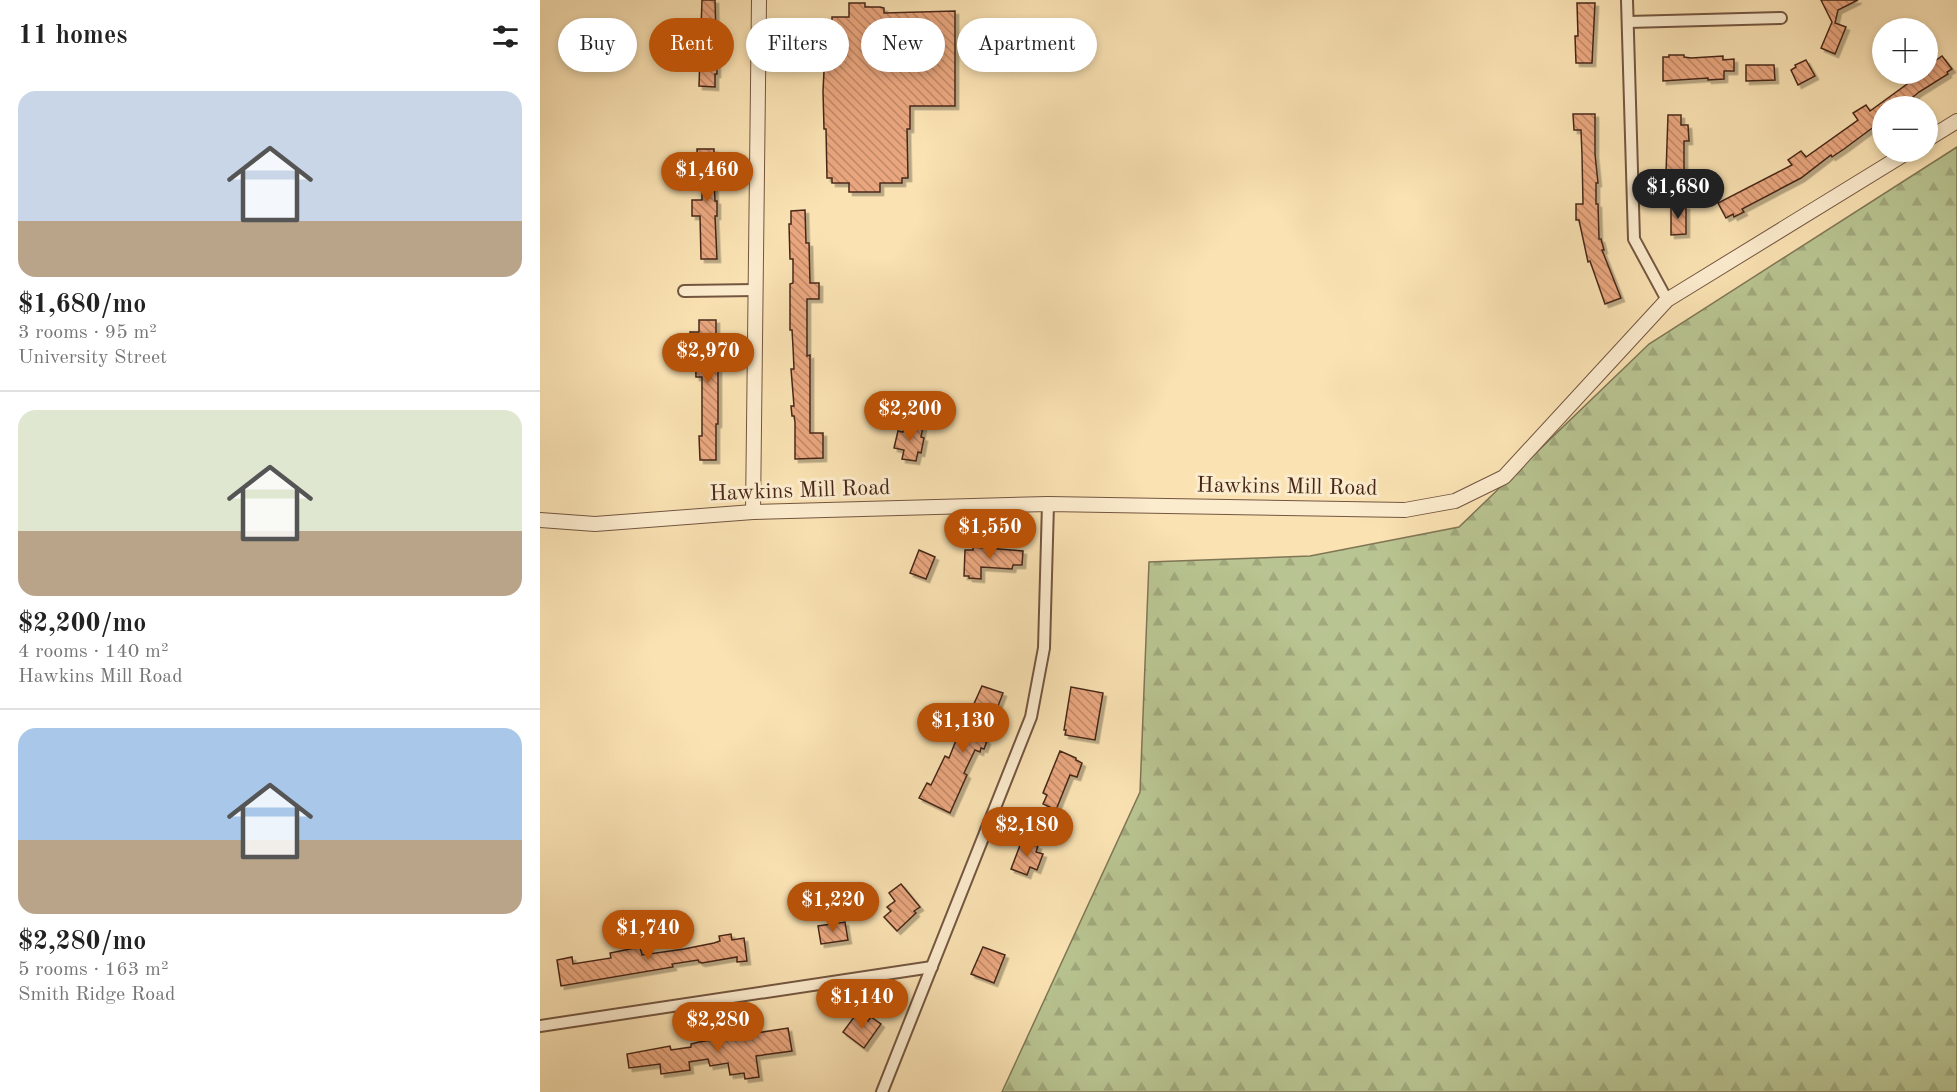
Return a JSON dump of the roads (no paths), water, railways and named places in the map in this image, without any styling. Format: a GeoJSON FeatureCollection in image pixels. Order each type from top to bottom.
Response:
{"type":"FeatureCollection","features":[{"type":"Feature","properties":{"kind":"street"},"geometry":{"type":"LineString","coordinates":[[753,512],[759,0]]}},
{"type":"Feature","properties":{"kind":"street"},"geometry":{"type":"LineString","coordinates":[[1627,0],[1634,239],[1667,300]]}},
{"type":"Feature","properties":{"kind":"street"},"geometry":{"type":"LineString","coordinates":[[1628,22],[1781,18]]}},
{"type":"Feature","properties":{"kind":"street"},"geometry":{"type":"LineString","coordinates":[[1938,133],[1957,121]]}},
{"type":"Feature","properties":{"kind":"street","name":"Hawkins Mill Road"},"geometry":{"type":"LineString","coordinates":[[540,520],[595,524],[753,512],[1048,504],[1406,510],[1455,501],[1504,477],[1667,300],[1892,162]]}},
{"type":"Feature","properties":{"kind":"street"},"geometry":{"type":"LineString","coordinates":[[684,291],[755,290]]}},
{"type":"Feature","properties":{"kind":"street"},"geometry":{"type":"LineString","coordinates":[[882,1092],[1031,717],[1044,648],[1048,504]]}},
{"type":"Feature","properties":{"kind":"street"},"geometry":{"type":"LineString","coordinates":[[540,1026],[932,967]]}}]}
